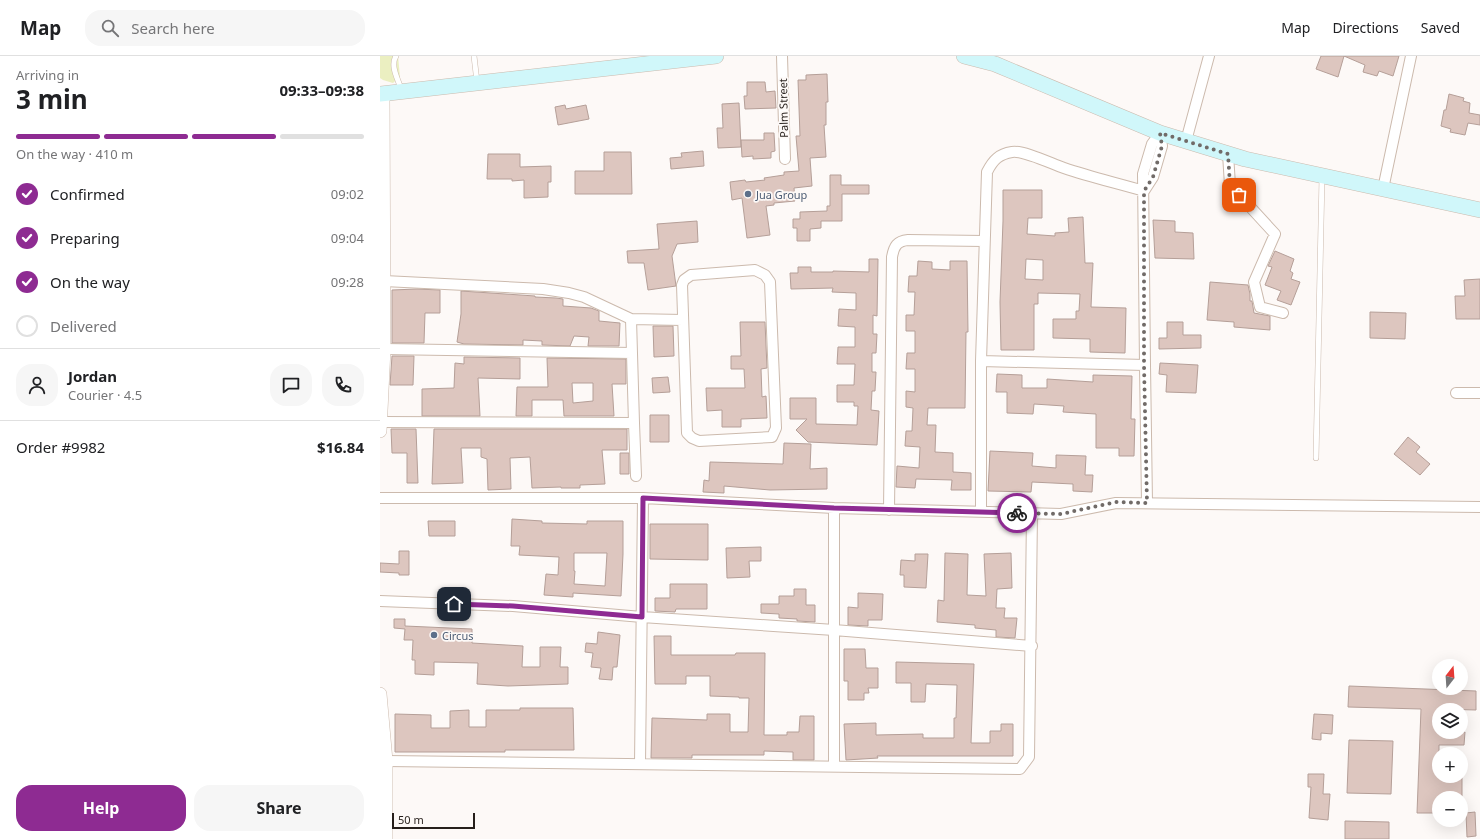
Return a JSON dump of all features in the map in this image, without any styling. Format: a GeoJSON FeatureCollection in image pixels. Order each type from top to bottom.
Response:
{"type":"FeatureCollection","features":[{"type":"Feature","properties":{"kind":"main road"},"geometry":{"type":"LineString","coordinates":[[381,94],[716,56]]}},
{"type":"Feature","properties":{"kind":"main road"},"geometry":{"type":"LineString","coordinates":[[964,56],[997,60],[1160,133],[1228,154],[1480,210]]}},
{"type":"Feature","properties":{"kind":"street","name":"Palm Street"},"geometry":{"type":"LineString","coordinates":[[782,56],[784,159]]}},
{"type":"Feature","properties":{"kind":"street"},"geometry":{"type":"LineString","coordinates":[[1186,141],[1208,56]]}},
{"type":"Feature","properties":{"kind":"street"},"geometry":{"type":"LineString","coordinates":[[1383,189],[1410,56]]}},
{"type":"Feature","properties":{"kind":"street"},"geometry":{"type":"LineString","coordinates":[[381,94],[384,281],[384,349],[381,427],[634,423]]}},
{"type":"Feature","properties":{"kind":"street"},"geometry":{"type":"LineString","coordinates":[[1147,503],[1144,365],[1143,174],[1152,144],[1160,133]]}},
{"type":"Feature","properties":{"kind":"street"},"geometry":{"type":"LineString","coordinates":[[981,512],[984,241],[987,172],[993,161],[1001,155],[1013,152],[1024,154],[1065,168],[1144,191]]}},
{"type":"Feature","properties":{"kind":"street"},"geometry":{"type":"LineString","coordinates":[[1228,154],[1230,185],[1275,234],[1254,282],[1260,307],[1283,313]]}},
{"type":"Feature","properties":{"kind":"street"},"geometry":{"type":"LineString","coordinates":[[889,510],[893,249],[896,244],[908,240],[984,241]]}},
{"type":"Feature","properties":{"kind":"street"},"geometry":{"type":"LineString","coordinates":[[755,270],[765,275],[770,282],[776,428],[772,437],[699,441],[692,438],[687,433],[683,320],[682,285],[684,280],[692,276],[755,270]]}},
{"type":"Feature","properties":{"kind":"street"},"geometry":{"type":"LineString","coordinates":[[384,281],[543,288],[584,297],[631,319],[683,320]]}},
{"type":"Feature","properties":{"kind":"street"},"geometry":{"type":"LineString","coordinates":[[631,319],[636,476]]}},
{"type":"Feature","properties":{"kind":"street"},"geometry":{"type":"LineString","coordinates":[[384,349],[632,353]]}},
{"type":"Feature","properties":{"kind":"street"},"geometry":{"type":"LineString","coordinates":[[982,361],[1144,365]]}},
{"type":"Feature","properties":{"kind":"street"},"geometry":{"type":"LineString","coordinates":[[1456,393],[1480,393]]}},
{"type":"Feature","properties":{"kind":"street"},"geometry":{"type":"LineString","coordinates":[[380,498],[643,498],[834,508],[1061,514],[1116,502],[1480,507]]}},
{"type":"Feature","properties":{"kind":"street"},"geometry":{"type":"LineString","coordinates":[[640,764],[643,498]]}},
{"type":"Feature","properties":{"kind":"street"},"geometry":{"type":"LineString","coordinates":[[834,508],[834,767]]}},
{"type":"Feature","properties":{"kind":"street"},"geometry":{"type":"LineString","coordinates":[[386,761],[1020,769],[1029,757],[1032,646],[1032,513]]}},
{"type":"Feature","properties":{"kind":"street"},"geometry":{"type":"LineString","coordinates":[[380,601],[513,606],[1032,646]]}},
{"type":"Feature","properties":{"kind":"street"},"geometry":{"type":"LineString","coordinates":[[380,694],[386,761],[384,833]]}},
{"type":"Feature","properties":{"kind":"lane"},"geometry":{"type":"LineString","coordinates":[[396,56],[394,59],[394,71],[402,92]]}},
{"type":"Feature","properties":{"kind":"lane"},"geometry":{"type":"LineString","coordinates":[[474,56],[477,84]]}},
{"type":"Feature","properties":{"kind":"lane"},"geometry":{"type":"LineString","coordinates":[[1316,458],[1322,176]]}},
{"type":"Feature","properties":{"kind":"green space"},"geometry":{"type":"Polygon","coordinates":[[[380,56],[398,56],[400,77],[393,83],[380,78],[380,56]]]}},
{"type":"Feature","properties":{"kind":"building"},"geometry":{"type":"Polygon","coordinates":[[[1321,56],[1344,56],[1338,77],[1316,69],[1321,56]]]}},
{"type":"Feature","properties":{"kind":"building"},"geometry":{"type":"Polygon","coordinates":[[[1344,56],[1399,56],[1393,76],[1379,71],[1377,76],[1363,72],[1365,65],[1344,56]]]}},
{"type":"Feature","properties":{"kind":"building"},"geometry":{"type":"Polygon","coordinates":[[[827,74],[828,102],[826,102],[826,125],[824,125],[826,157],[810,158],[812,186],[794,188],[795,201],[774,203],[774,205],[766,206],[770,235],[747,238],[742,198],[732,200],[730,182],[765,180],[764,178],[784,175],[784,172],[799,171],[796,136],[800,136],[798,80],[806,80],[806,75],[827,74]]]}},
{"type":"Feature","properties":{"kind":"building"},"geometry":{"type":"Polygon","coordinates":[[[747,82],[765,82],[766,92],[775,91],[776,108],[745,109],[744,96],[747,96],[747,82]]]}},
{"type":"Feature","properties":{"kind":"building"},"geometry":{"type":"Polygon","coordinates":[[[1449,94],[1464,98],[1463,101],[1470,103],[1469,113],[1480,115],[1480,125],[1468,123],[1465,135],[1450,132],[1451,129],[1441,126],[1449,94]]]}},
{"type":"Feature","properties":{"kind":"building"},"geometry":{"type":"Polygon","coordinates":[[[739,103],[741,147],[718,148],[717,128],[723,128],[722,104],[739,103]]]}},
{"type":"Feature","properties":{"kind":"building"},"geometry":{"type":"Polygon","coordinates":[[[565,105],[566,109],[586,105],[589,119],[558,125],[555,107],[565,105]]]}},
{"type":"Feature","properties":{"kind":"building"},"geometry":{"type":"Polygon","coordinates":[[[764,133],[774,133],[775,151],[771,152],[771,158],[753,159],[753,156],[742,157],[741,140],[764,140],[764,133]]]}},
{"type":"Feature","properties":{"kind":"building"},"geometry":{"type":"Polygon","coordinates":[[[703,151],[704,166],[671,169],[670,158],[682,157],[681,153],[703,151]]]}},
{"type":"Feature","properties":{"kind":"building"},"geometry":{"type":"Polygon","coordinates":[[[604,152],[631,152],[632,194],[575,194],[575,171],[604,171],[604,152]]]}},
{"type":"Feature","properties":{"kind":"building"},"geometry":{"type":"Polygon","coordinates":[[[488,154],[520,154],[520,167],[551,166],[551,182],[548,182],[548,197],[524,198],[524,180],[512,181],[512,179],[487,179],[488,154]]]}},
{"type":"Feature","properties":{"kind":"building"},"geometry":{"type":"Polygon","coordinates":[[[830,175],[841,175],[841,185],[869,185],[869,194],[842,194],[842,221],[821,221],[821,228],[810,229],[810,241],[797,241],[797,228],[793,228],[793,219],[800,219],[800,212],[827,211],[827,206],[830,206],[830,175]]]}},
{"type":"Feature","properties":{"kind":"building"},"geometry":{"type":"Polygon","coordinates":[[[1003,190],[1042,190],[1042,218],[1028,218],[1027,234],[1055,236],[1055,233],[1069,232],[1068,218],[1083,217],[1085,263],[1093,263],[1091,307],[1126,308],[1125,353],[1090,352],[1090,339],[1053,338],[1053,319],[1076,319],[1076,311],[1079,311],[1080,294],[1038,293],[1038,304],[1034,304],[1034,350],[1001,350],[1000,302],[1003,190]],[[1026,259],[1025,279],[1043,280],[1043,260],[1026,259]]]}},
{"type":"Feature","properties":{"kind":"building"},"geometry":{"type":"Polygon","coordinates":[[[1153,220],[1175,221],[1175,232],[1193,233],[1194,259],[1155,258],[1153,220]]]}},
{"type":"Feature","properties":{"kind":"building"},"geometry":{"type":"Polygon","coordinates":[[[697,221],[698,242],[677,244],[672,256],[676,286],[648,290],[644,263],[628,263],[627,251],[659,249],[657,224],[697,221]]]}},
{"type":"Feature","properties":{"kind":"building"},"geometry":{"type":"Polygon","coordinates":[[[1275,251],[1294,259],[1290,271],[1293,273],[1291,279],[1300,282],[1291,305],[1277,300],[1281,291],[1265,285],[1272,267],[1268,266],[1275,251]]]}},
{"type":"Feature","properties":{"kind":"building"},"geometry":{"type":"Polygon","coordinates":[[[869,259],[878,259],[877,316],[873,315],[873,334],[877,334],[876,353],[872,353],[872,372],[876,372],[875,391],[872,391],[871,410],[879,411],[877,445],[808,442],[796,430],[807,419],[790,419],[790,398],[816,398],[816,424],[857,425],[858,406],[854,406],[854,402],[837,402],[837,385],[854,385],[855,364],[837,364],[838,347],[855,347],[855,327],[838,326],[839,309],[856,310],[856,293],[832,292],[833,288],[791,289],[790,273],[798,273],[798,267],[811,267],[811,272],[869,272],[869,259]]]}},
{"type":"Feature","properties":{"kind":"building"},"geometry":{"type":"Polygon","coordinates":[[[918,261],[932,262],[932,269],[950,270],[950,261],[967,261],[968,332],[966,332],[965,408],[928,408],[927,425],[936,425],[935,452],[953,453],[953,472],[971,473],[971,490],[951,490],[952,480],[916,479],[915,488],[896,487],[897,466],[919,468],[920,447],[905,446],[906,431],[912,431],[913,408],[906,407],[906,391],[915,392],[915,369],[906,369],[907,353],[915,353],[915,331],[906,331],[906,315],[914,315],[915,292],[908,292],[909,276],[917,276],[918,261]]]}},
{"type":"Feature","properties":{"kind":"building"},"geometry":{"type":"Polygon","coordinates":[[[1480,279],[1480,319],[1456,319],[1455,296],[1465,296],[1464,280],[1480,279]]]}},
{"type":"Feature","properties":{"kind":"building"},"geometry":{"type":"Polygon","coordinates":[[[1210,282],[1248,285],[1250,301],[1252,301],[1254,313],[1270,316],[1270,330],[1234,327],[1234,322],[1207,320],[1210,282]]]}},
{"type":"Feature","properties":{"kind":"building"},"geometry":{"type":"Polygon","coordinates":[[[392,290],[440,290],[440,313],[425,313],[424,343],[392,343],[392,290]]]}},
{"type":"Feature","properties":{"kind":"building"},"geometry":{"type":"Polygon","coordinates":[[[461,291],[556,298],[563,299],[563,306],[591,308],[599,311],[599,321],[620,323],[619,346],[588,346],[589,337],[574,336],[570,346],[542,345],[542,341],[523,340],[523,345],[464,344],[457,342],[461,314],[461,291]]]}},
{"type":"Feature","properties":{"kind":"building"},"geometry":{"type":"Polygon","coordinates":[[[1370,312],[1406,313],[1405,339],[1370,338],[1370,312]]]}},
{"type":"Feature","properties":{"kind":"building"},"geometry":{"type":"Polygon","coordinates":[[[740,322],[765,322],[767,368],[761,369],[762,397],[766,396],[767,418],[741,419],[741,427],[722,427],[722,410],[707,411],[706,388],[745,388],[744,369],[731,369],[731,356],[741,356],[740,322]]]}},
{"type":"Feature","properties":{"kind":"building"},"geometry":{"type":"Polygon","coordinates":[[[1167,322],[1183,322],[1183,335],[1201,335],[1201,348],[1159,349],[1159,338],[1167,338],[1167,322]]]}},
{"type":"Feature","properties":{"kind":"building"},"geometry":{"type":"Polygon","coordinates":[[[653,326],[673,326],[674,356],[654,357],[653,326]]]}},
{"type":"Feature","properties":{"kind":"building"},"geometry":{"type":"Polygon","coordinates":[[[392,356],[414,356],[413,385],[390,385],[392,356]]]}},
{"type":"Feature","properties":{"kind":"building"},"geometry":{"type":"Polygon","coordinates":[[[464,357],[520,358],[520,379],[478,378],[480,416],[422,416],[422,389],[454,388],[455,363],[464,364],[464,357]]]}},
{"type":"Feature","properties":{"kind":"building"},"geometry":{"type":"Polygon","coordinates":[[[547,358],[626,359],[626,384],[612,384],[614,416],[564,416],[563,400],[532,400],[532,416],[516,416],[517,387],[548,387],[547,358]],[[572,383],[573,403],[593,401],[593,383],[572,383]]]}},
{"type":"Feature","properties":{"kind":"building"},"geometry":{"type":"Polygon","coordinates":[[[1160,363],[1198,365],[1196,393],[1166,392],[1167,375],[1159,374],[1160,363]]]}},
{"type":"Feature","properties":{"kind":"building"},"geometry":{"type":"Polygon","coordinates":[[[997,374],[1022,375],[1022,388],[1047,388],[1047,379],[1093,382],[1093,375],[1132,376],[1131,419],[1135,419],[1134,456],[1119,456],[1119,448],[1096,448],[1096,414],[1063,412],[1064,406],[1034,404],[1033,414],[1007,413],[1007,392],[996,392],[997,374]]]}},
{"type":"Feature","properties":{"kind":"building"},"geometry":{"type":"Polygon","coordinates":[[[668,377],[670,392],[653,393],[652,378],[668,377]]]}},
{"type":"Feature","properties":{"kind":"building"},"geometry":{"type":"Polygon","coordinates":[[[650,415],[669,415],[669,442],[650,442],[650,415]]]}},
{"type":"Feature","properties":{"kind":"building"},"geometry":{"type":"Polygon","coordinates":[[[391,429],[416,429],[418,483],[407,483],[407,453],[392,453],[391,429]]]}},
{"type":"Feature","properties":{"kind":"building"},"geometry":{"type":"Polygon","coordinates":[[[434,429],[627,429],[627,450],[602,450],[605,484],[580,485],[580,488],[532,488],[530,457],[510,458],[511,489],[488,490],[487,459],[481,457],[481,448],[461,448],[463,483],[432,484],[434,429]]]}},
{"type":"Feature","properties":{"kind":"building"},"geometry":{"type":"Polygon","coordinates":[[[1408,437],[1420,447],[1416,452],[1430,464],[1420,475],[1394,454],[1408,437]]]}},
{"type":"Feature","properties":{"kind":"building"},"geometry":{"type":"Polygon","coordinates":[[[784,443],[811,444],[810,469],[827,468],[827,489],[770,490],[724,486],[724,493],[703,492],[704,480],[709,481],[710,462],[783,464],[784,443]]]}},
{"type":"Feature","properties":{"kind":"building"},"geometry":{"type":"Polygon","coordinates":[[[990,451],[1033,453],[1032,466],[1056,468],[1056,455],[1086,456],[1085,475],[1093,475],[1092,492],[1073,491],[1073,484],[1032,482],[1031,492],[988,491],[990,451]]]}},
{"type":"Feature","properties":{"kind":"building"},"geometry":{"type":"Polygon","coordinates":[[[620,453],[629,453],[629,474],[620,474],[620,453]]]}},
{"type":"Feature","properties":{"kind":"building"},"geometry":{"type":"Polygon","coordinates":[[[512,519],[542,521],[542,523],[587,524],[587,521],[623,521],[621,596],[573,593],[573,597],[544,595],[546,574],[558,575],[559,557],[519,555],[520,546],[511,546],[512,519]],[[574,553],[574,584],[605,586],[607,553],[574,553]]]}},
{"type":"Feature","properties":{"kind":"building"},"geometry":{"type":"Polygon","coordinates":[[[428,521],[455,521],[455,536],[429,536],[428,521]]]}},
{"type":"Feature","properties":{"kind":"building"},"geometry":{"type":"Polygon","coordinates":[[[650,524],[708,524],[708,560],[650,559],[650,524]]]}},
{"type":"Feature","properties":{"kind":"building"},"geometry":{"type":"Polygon","coordinates":[[[761,547],[761,561],[749,561],[750,577],[727,578],[726,548],[761,547]]]}},
{"type":"Feature","properties":{"kind":"building"},"geometry":{"type":"Polygon","coordinates":[[[399,551],[409,551],[409,575],[380,572],[380,563],[399,564],[399,551]]]}},
{"type":"Feature","properties":{"kind":"building"},"geometry":{"type":"Polygon","coordinates":[[[945,553],[968,554],[967,595],[986,596],[984,554],[1011,553],[1012,588],[997,589],[996,608],[1005,608],[1004,618],[1017,618],[1015,638],[996,637],[996,630],[975,628],[975,625],[937,622],[938,600],[944,601],[945,553]]]}},
{"type":"Feature","properties":{"kind":"building"},"geometry":{"type":"Polygon","coordinates":[[[915,554],[928,554],[926,588],[904,587],[904,575],[900,575],[901,560],[915,561],[915,554]]]}},
{"type":"Feature","properties":{"kind":"building"},"geometry":{"type":"Polygon","coordinates":[[[670,584],[707,584],[707,609],[676,609],[675,612],[655,611],[655,598],[670,598],[670,584]]]}},
{"type":"Feature","properties":{"kind":"building"},"geometry":{"type":"Polygon","coordinates":[[[794,589],[806,589],[806,605],[815,605],[815,622],[779,618],[779,614],[761,613],[761,604],[779,604],[779,596],[794,596],[794,589]]]}},
{"type":"Feature","properties":{"kind":"building"},"geometry":{"type":"Polygon","coordinates":[[[858,593],[883,594],[882,620],[868,620],[868,626],[848,625],[848,607],[858,608],[858,593]]]}},
{"type":"Feature","properties":{"kind":"building"},"geometry":{"type":"Polygon","coordinates":[[[394,619],[405,619],[405,626],[472,629],[472,643],[523,646],[522,667],[540,667],[540,647],[561,647],[560,667],[568,667],[568,684],[508,686],[477,684],[478,663],[434,662],[434,675],[415,674],[415,660],[412,660],[413,640],[404,640],[405,629],[394,628],[394,619]]]}},
{"type":"Feature","properties":{"kind":"building"},"geometry":{"type":"Polygon","coordinates":[[[598,632],[620,635],[617,667],[613,667],[612,680],[599,679],[601,668],[591,667],[593,653],[585,652],[586,643],[597,644],[598,632]]]}},
{"type":"Feature","properties":{"kind":"building"},"geometry":{"type":"Polygon","coordinates":[[[654,636],[671,636],[671,655],[735,655],[736,653],[765,653],[764,735],[787,735],[787,732],[799,732],[800,716],[814,716],[814,760],[793,760],[793,752],[764,751],[764,755],[692,755],[692,758],[651,758],[652,718],[707,720],[707,714],[730,714],[730,732],[748,732],[749,698],[710,696],[710,676],[686,676],[686,684],[655,684],[654,636]]]}},
{"type":"Feature","properties":{"kind":"building"},"geometry":{"type":"Polygon","coordinates":[[[844,649],[865,649],[866,668],[878,668],[878,688],[868,688],[869,693],[864,693],[864,700],[848,700],[848,681],[844,681],[844,649]]]}},
{"type":"Feature","properties":{"kind":"building"},"geometry":{"type":"Polygon","coordinates":[[[896,662],[974,664],[971,743],[990,743],[990,731],[1001,731],[1001,724],[1013,724],[1013,756],[877,756],[878,758],[846,760],[844,724],[876,723],[876,735],[923,734],[923,738],[954,738],[957,685],[926,684],[925,702],[911,702],[911,683],[896,683],[896,662]]]}},
{"type":"Feature","properties":{"kind":"building"},"geometry":{"type":"Polygon","coordinates":[[[1349,686],[1432,689],[1432,695],[1468,695],[1468,691],[1476,691],[1476,710],[1468,710],[1468,703],[1432,703],[1432,739],[1464,739],[1464,745],[1439,745],[1439,747],[1432,747],[1432,783],[1462,783],[1462,791],[1432,791],[1432,813],[1417,813],[1421,709],[1348,707],[1349,686]]]}},
{"type":"Feature","properties":{"kind":"building"},"geometry":{"type":"Polygon","coordinates":[[[520,708],[573,708],[574,750],[505,750],[505,752],[395,752],[395,714],[431,715],[431,728],[450,728],[450,711],[469,710],[469,727],[486,727],[486,710],[520,710],[520,708]]]}},
{"type":"Feature","properties":{"kind":"building"},"geometry":{"type":"Polygon","coordinates":[[[1314,714],[1333,715],[1332,734],[1321,733],[1321,740],[1312,739],[1314,714]]]}},
{"type":"Feature","properties":{"kind":"building"},"geometry":{"type":"Polygon","coordinates":[[[1349,740],[1393,741],[1391,794],[1347,793],[1349,740]]]}},
{"type":"Feature","properties":{"kind":"building"},"geometry":{"type":"Polygon","coordinates":[[[1308,774],[1324,774],[1323,794],[1330,794],[1328,820],[1309,818],[1311,787],[1308,787],[1308,774]]]}},
{"type":"Feature","properties":{"kind":"building"},"geometry":{"type":"Polygon","coordinates":[[[1475,812],[1476,836],[1467,837],[1468,813],[1475,812]]]}},
{"type":"Feature","properties":{"kind":"building"},"geometry":{"type":"Polygon","coordinates":[[[1345,821],[1389,822],[1389,839],[1345,839],[1345,821]]]}},
{"type":"Feature","properties":{"kind":"way so far"},"geometry":{"type":"LineString","coordinates":[[1017,513],[1061,514],[1116,502],[1147,503],[1144,365],[1144,191],[1153,177],[1162,146],[1160,133],[1228,154],[1230,185],[1239,195]]}},
{"type":"Feature","properties":{"kind":"place","name":"Jua Group"},"geometry":{"type":"Point","coordinates":[748,194]}},
{"type":"Feature","properties":{"kind":"place","name":"Circus"},"geometry":{"type":"Point","coordinates":[434,635]}},
{"type":"Feature","properties":{"kind":"route"},"geometry":{"type":"LineString","coordinates":[[454,604],[513,606],[642,617],[643,498],[834,508],[1017,513]]}}]}
